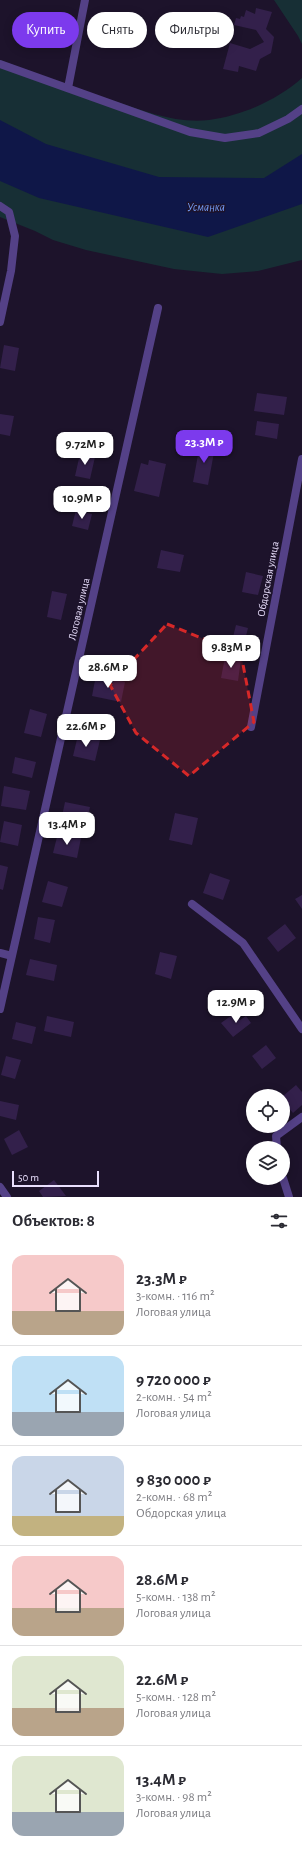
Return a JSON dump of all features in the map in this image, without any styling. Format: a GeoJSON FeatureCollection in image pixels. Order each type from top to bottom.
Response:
{"type":"FeatureCollection","features":[{"type":"Feature","properties":{"kind":"street"},"geometry":{"type":"LineString","coordinates":[[68,88],[84,0]]}},
{"type":"Feature","properties":{"kind":"street"},"geometry":{"type":"LineString","coordinates":[[0,64],[190,132],[225,138],[259,133],[288,119],[302,109]]}},
{"type":"Feature","properties":{"kind":"street"},"geometry":{"type":"LineString","coordinates":[[0,206],[9,212],[15,236],[11,271],[0,322]]}},
{"type":"Feature","properties":{"kind":"street","name":"Логовая улица"},"geometry":{"type":"LineString","coordinates":[[0,1009],[158,308]]}},
{"type":"Feature","properties":{"kind":"street","name":"Обдорская улица"},"geometry":{"type":"LineString","coordinates":[[251,727],[302,459]]}},
{"type":"Feature","properties":{"kind":"street"},"geometry":{"type":"LineString","coordinates":[[192,904],[243,943],[302,1028]]}},
{"type":"Feature","properties":{"kind":"street"},"geometry":{"type":"LineString","coordinates":[[0,953],[12,956]]}},
{"type":"Feature","properties":{"kind":"street"},"geometry":{"type":"LineString","coordinates":[[276,1141],[276,1136],[302,1117]]}},
{"type":"Feature","properties":{"kind":"street"},"geometry":{"type":"LineString","coordinates":[[285,1185],[289,1197]]}},
{"type":"Feature","properties":{"kind":"street"},"geometry":{"type":"LineString","coordinates":[[0,1187],[7,1197]]}},
{"type":"Feature","properties":{"kind":"highlighted area"},"geometry":{"type":"Polygon","coordinates":[[[167,624],[241,654],[254,722],[189,776],[136,733],[110,685],[167,624]]]}},
{"type":"Feature","properties":{"kind":"green space"},"geometry":{"type":"Polygon","coordinates":[[[274,0],[302,0],[302,44],[298,36],[274,0]]]}},
{"type":"Feature","properties":{"kind":"green space"},"geometry":{"type":"Polygon","coordinates":[[[0,60],[137,109],[161,116],[197,121],[221,118],[246,111],[282,93],[302,78],[302,260],[258,271],[222,274],[174,269],[86,250],[53,240],[0,217],[0,60]]]}},
{"type":"Feature","properties":{"kind":"water","name":"Усманка"},"geometry":{"type":"Polygon","coordinates":[[[0,120],[46,144],[159,177],[264,178],[302,154],[302,204],[208,237],[39,198],[0,181],[0,120]]]}},
{"type":"Feature","properties":{"kind":"building"},"geometry":{"type":"Polygon","coordinates":[[[256,8],[272,12],[266,29],[274,37],[271,53],[260,59],[256,71],[239,66],[238,72],[223,69],[229,48],[234,48],[234,44],[250,49],[264,42],[256,30],[234,25],[236,18],[240,19],[241,16],[244,17],[246,10],[255,14],[256,8]]]}},
{"type":"Feature","properties":{"kind":"building"},"geometry":{"type":"Polygon","coordinates":[[[4,345],[19,348],[15,371],[0,368],[4,345]]]}},
{"type":"Feature","properties":{"kind":"building"},"geometry":{"type":"Polygon","coordinates":[[[257,393],[287,397],[284,415],[254,411],[257,393]]]}},
{"type":"Feature","properties":{"kind":"building"},"geometry":{"type":"Polygon","coordinates":[[[0,414],[14,416],[10,436],[0,434],[0,414]]]}},
{"type":"Feature","properties":{"kind":"building"},"geometry":{"type":"Polygon","coordinates":[[[257,421],[279,424],[277,439],[255,435],[257,421]]]}},
{"type":"Feature","properties":{"kind":"building"},"geometry":{"type":"Polygon","coordinates":[[[200,444],[215,447],[208,485],[193,482],[200,444]]]}},
{"type":"Feature","properties":{"kind":"building"},"geometry":{"type":"Polygon","coordinates":[[[80,454],[95,457],[90,479],[75,476],[80,454]]]}},
{"type":"Feature","properties":{"kind":"building"},"geometry":{"type":"Polygon","coordinates":[[[149,460],[166,464],[159,497],[134,491],[141,463],[148,465],[149,460]]]}},
{"type":"Feature","properties":{"kind":"building"},"geometry":{"type":"Polygon","coordinates":[[[76,510],[92,514],[88,530],[72,526],[76,510]]]}},
{"type":"Feature","properties":{"kind":"building"},"geometry":{"type":"Polygon","coordinates":[[[161,550],[184,555],[180,572],[157,568],[161,550]]]}},
{"type":"Feature","properties":{"kind":"building"},"geometry":{"type":"Polygon","coordinates":[[[246,572],[263,576],[258,595],[242,592],[246,572]]]}},
{"type":"Feature","properties":{"kind":"building"},"geometry":{"type":"Polygon","coordinates":[[[52,591],[67,594],[61,620],[47,617],[52,591]]]}},
{"type":"Feature","properties":{"kind":"building"},"geometry":{"type":"Polygon","coordinates":[[[236,625],[248,628],[243,648],[231,645],[236,625]]]}},
{"type":"Feature","properties":{"kind":"building"},"geometry":{"type":"Polygon","coordinates":[[[225,657],[241,659],[238,681],[221,678],[225,657]]]}},
{"type":"Feature","properties":{"kind":"building"},"geometry":{"type":"Polygon","coordinates":[[[96,675],[125,682],[121,702],[92,696],[96,675]]]}},
{"type":"Feature","properties":{"kind":"building"},"geometry":{"type":"Polygon","coordinates":[[[30,709],[47,714],[41,737],[24,733],[30,709]]]}},
{"type":"Feature","properties":{"kind":"building"},"geometry":{"type":"Polygon","coordinates":[[[78,735],[100,740],[95,761],[73,756],[78,735]]]}},
{"type":"Feature","properties":{"kind":"building"},"geometry":{"type":"Polygon","coordinates":[[[15,757],[36,762],[32,778],[12,773],[15,757]]]}},
{"type":"Feature","properties":{"kind":"building"},"geometry":{"type":"Polygon","coordinates":[[[4,786],[30,791],[26,810],[1,806],[4,786]]]}},
{"type":"Feature","properties":{"kind":"building"},"geometry":{"type":"Polygon","coordinates":[[[65,802],[90,807],[86,826],[61,821],[65,802]]]}},
{"type":"Feature","properties":{"kind":"building"},"geometry":{"type":"Polygon","coordinates":[[[175,813],[198,818],[192,845],[169,840],[175,813]]]}},
{"type":"Feature","properties":{"kind":"building"},"geometry":{"type":"Polygon","coordinates":[[[4,821],[22,825],[18,846],[0,842],[4,821]]]}},
{"type":"Feature","properties":{"kind":"building"},"geometry":{"type":"Polygon","coordinates":[[[58,833],[81,838],[77,858],[53,853],[58,833]]]}},
{"type":"Feature","properties":{"kind":"building"},"geometry":{"type":"Polygon","coordinates":[[[0,865],[8,867],[3,890],[0,889],[0,865]]]}},
{"type":"Feature","properties":{"kind":"building"},"geometry":{"type":"Polygon","coordinates":[[[210,873],[230,880],[223,900],[203,893],[210,873]]]}},
{"type":"Feature","properties":{"kind":"building"},"geometry":{"type":"Polygon","coordinates":[[[48,881],[68,887],[62,907],[42,902],[48,881]]]}},
{"type":"Feature","properties":{"kind":"building"},"geometry":{"type":"Polygon","coordinates":[[[302,895],[302,909],[295,899],[302,895]]]}},
{"type":"Feature","properties":{"kind":"building"},"geometry":{"type":"Polygon","coordinates":[[[38,917],[55,920],[50,943],[34,939],[38,917]]]}},
{"type":"Feature","properties":{"kind":"building"},"geometry":{"type":"Polygon","coordinates":[[[285,924],[296,938],[278,952],[267,938],[285,924]]]}},
{"type":"Feature","properties":{"kind":"building"},"geometry":{"type":"Polygon","coordinates":[[[160,952],[177,956],[171,979],[155,974],[160,952]]]}},
{"type":"Feature","properties":{"kind":"building"},"geometry":{"type":"Polygon","coordinates":[[[30,959],[57,965],[54,981],[26,975],[30,959]]]}},
{"type":"Feature","properties":{"kind":"building"},"geometry":{"type":"Polygon","coordinates":[[[235,1013],[240,1020],[246,1016],[251,1023],[233,1037],[221,1023],[235,1013]]]}},
{"type":"Feature","properties":{"kind":"building"},"geometry":{"type":"Polygon","coordinates":[[[47,1016],[74,1022],[71,1037],[44,1031],[47,1016]]]}},
{"type":"Feature","properties":{"kind":"building"},"geometry":{"type":"Polygon","coordinates":[[[16,1022],[36,1027],[32,1044],[12,1039],[16,1022]]]}},
{"type":"Feature","properties":{"kind":"building"},"geometry":{"type":"Polygon","coordinates":[[[266,1045],[276,1058],[262,1069],[252,1056],[266,1045]]]}},
{"type":"Feature","properties":{"kind":"building"},"geometry":{"type":"Polygon","coordinates":[[[6,1056],[21,1060],[15,1079],[1,1075],[6,1056]]]}},
{"type":"Feature","properties":{"kind":"building"},"geometry":{"type":"Polygon","coordinates":[[[296,1085],[302,1092],[302,1105],[293,1113],[290,1109],[290,1090],[296,1085]]]}},
{"type":"Feature","properties":{"kind":"building"},"geometry":{"type":"Polygon","coordinates":[[[0,1101],[19,1105],[16,1120],[0,1116],[0,1101]]]}},
{"type":"Feature","properties":{"kind":"building"},"geometry":{"type":"Polygon","coordinates":[[[19,1130],[28,1147],[12,1155],[4,1139],[19,1130]]]}},
{"type":"Feature","properties":{"kind":"building"},"geometry":{"type":"Polygon","coordinates":[[[54,1180],[66,1196],[43,1197],[39,1191],[54,1180]]]}}]}
